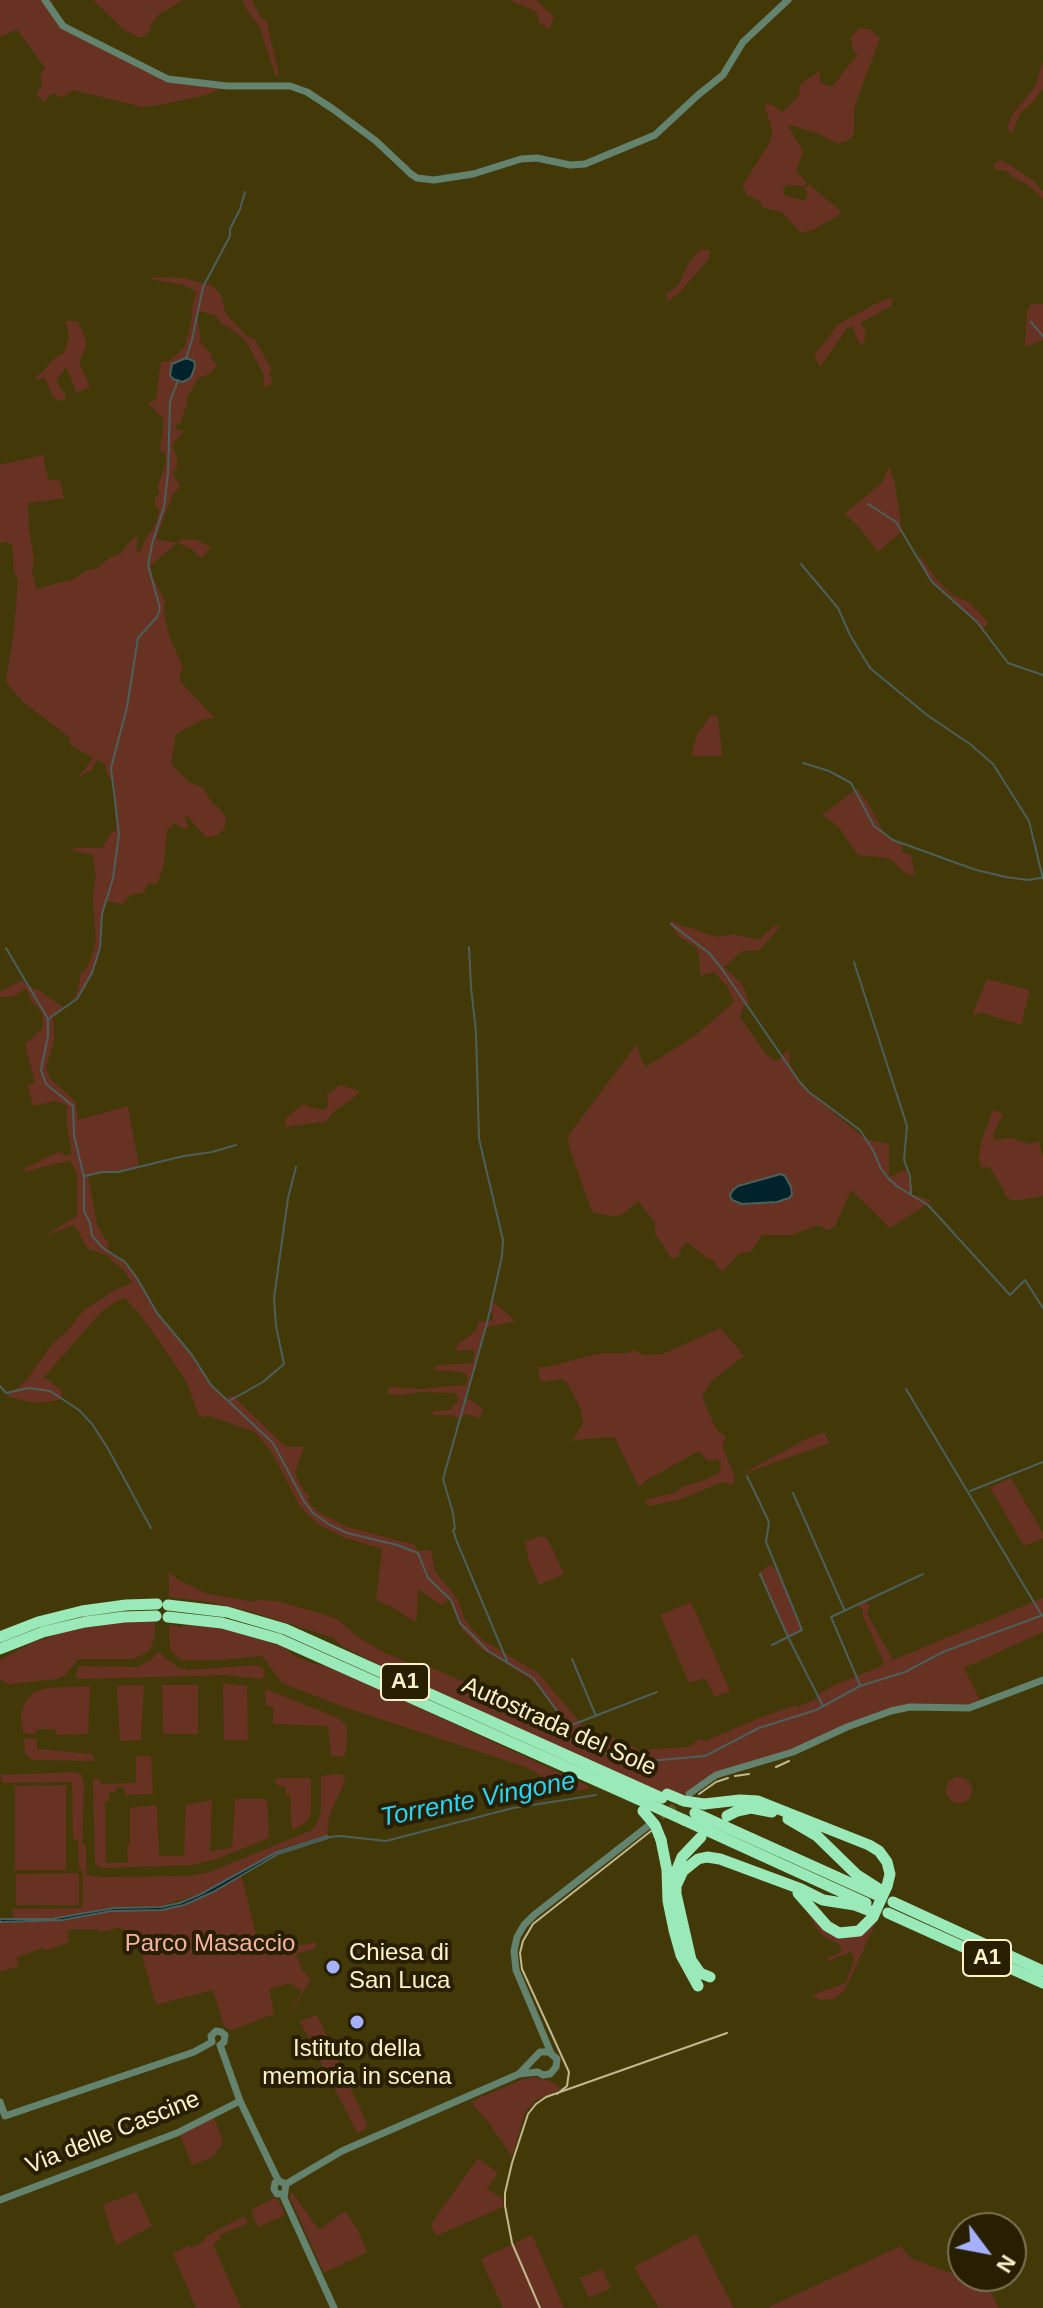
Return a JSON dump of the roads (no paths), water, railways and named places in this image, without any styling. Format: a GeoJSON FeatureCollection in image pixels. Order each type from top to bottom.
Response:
{"type":"FeatureCollection","features":[{"type":"Feature","properties":{"kind":"highway","name":"Autostrada del Sole"},"geometry":{"type":"LineString","coordinates":[[0,1637],[38,1622],[102,1607],[227,1612],[285,1629],[633,1785],[652,1788],[664,1796],[684,1801],[694,1812]]}},
{"type":"Feature","properties":{"kind":"highway","name":"Autostrada del Sole"},"geometry":{"type":"LineString","coordinates":[[0,1649],[43,1632],[162,1610],[279,1639],[569,1768],[647,1808],[694,1812],[883,1904],[1043,1971]]}},
{"type":"Feature","properties":{"kind":"highway"},"geometry":{"type":"LineString","coordinates":[[694,1812],[744,1799],[763,1802],[869,1845],[879,1851],[887,1862],[890,1874],[883,1904],[866,1926],[859,1931],[844,1933],[827,1926],[801,1895],[780,1883]]}},
{"type":"Feature","properties":{"kind":"highway"},"geometry":{"type":"LineString","coordinates":[[647,1808],[661,1840],[667,1870],[668,1901],[681,1955],[698,1986]]}},
{"type":"Feature","properties":{"kind":"highway"},"geometry":{"type":"LineString","coordinates":[[727,1816],[744,1809],[758,1809],[798,1823],[817,1836],[883,1904]]}},
{"type":"Feature","properties":{"kind":"highway"},"geometry":{"type":"LineString","coordinates":[[674,1930],[670,1900],[675,1872],[684,1854],[701,1837]]}},
{"type":"Feature","properties":{"kind":"highway"},"geometry":{"type":"LineString","coordinates":[[710,1977],[695,1967],[676,1894],[683,1871],[696,1860],[716,1857],[828,1902],[883,1904]]}},
{"type":"Feature","properties":{"kind":"highway","name":"Autostrada del Sole"},"geometry":{"type":"LineString","coordinates":[[934,1927],[1043,1983]]}},
{"type":"Feature","properties":{"kind":"street"},"geometry":{"type":"LineString","coordinates":[[45,0],[63,26],[168,79],[227,86],[290,86],[307,92],[376,141],[411,174],[434,180],[473,174],[521,159],[585,164],[655,135],[723,75],[743,42],[788,0]]}},
{"type":"Feature","properties":{"kind":"street"},"geometry":{"type":"LineString","coordinates":[[689,1794],[716,1775],[793,1752],[887,1712],[910,1707],[969,1708],[1043,1680]]}},
{"type":"Feature","properties":{"kind":"street"},"geometry":{"type":"LineString","coordinates":[[282,2183],[342,2151],[519,2074],[538,2072],[546,2075],[555,2070],[557,2060],[551,2053],[516,1970],[514,1948],[519,1933],[534,1915],[655,1821]]}},
{"type":"Feature","properties":{"kind":"street"},"geometry":{"type":"LineString","coordinates":[[538,2072],[536,2057],[543,2034]]}},
{"type":"Feature","properties":{"kind":"street"},"geometry":{"type":"LineString","coordinates":[[0,2102],[5,2116],[216,2043],[240,2101],[287,2189],[283,2194],[334,2308]]}},
{"type":"Feature","properties":{"kind":"street"},"geometry":{"type":"LineString","coordinates":[[519,2074],[545,2051],[551,2053]]}},
{"type":"Feature","properties":{"kind":"street","name":"Via delle Cascine"},"geometry":{"type":"LineString","coordinates":[[0,2200],[177,2133],[240,2101]]}},
{"type":"Feature","properties":{"kind":"water"},"geometry":{"type":"Polygon","coordinates":[[[186,358],[194,361],[192,375],[182,382],[173,379],[170,375],[172,364],[186,358]]]}},
{"type":"Feature","properties":{"kind":"water"},"geometry":{"type":"Polygon","coordinates":[[[781,1174],[791,1187],[792,1195],[789,1198],[777,1202],[742,1204],[732,1200],[730,1195],[738,1186],[781,1174]]]}},
{"type":"Feature","properties":{"kind":"water"},"geometry":{"type":"Polygon","coordinates":[[[327,1836],[278,1854],[213,1892],[184,1905],[161,1910],[111,1911],[63,1920],[0,1922],[0,1919],[51,1919],[114,1908],[161,1907],[180,1903],[277,1852],[327,1836]]]}},
{"type":"Feature","properties":{"kind":"waterway"},"geometry":{"type":"LineString","coordinates":[[186,359],[203,287],[230,236],[245,192]]}},
{"type":"Feature","properties":{"kind":"waterway"},"geometry":{"type":"LineString","coordinates":[[1031,322],[1043,336]]}},
{"type":"Feature","properties":{"kind":"waterway"},"geometry":{"type":"LineString","coordinates":[[48,1019],[77,999],[92,973],[100,948],[102,914],[113,878],[119,834],[111,768],[127,707],[138,638],[157,617],[160,608],[148,565],[164,507],[170,402],[178,380]]}},
{"type":"Feature","properties":{"kind":"waterway"},"geometry":{"type":"LineString","coordinates":[[868,504],[896,522],[932,582],[977,622],[1008,663],[1043,675]]}},
{"type":"Feature","properties":{"kind":"waterway"},"geometry":{"type":"LineString","coordinates":[[801,564],[838,608],[870,668],[993,764],[1029,821],[1043,879]]}},
{"type":"Feature","properties":{"kind":"waterway"},"geometry":{"type":"LineString","coordinates":[[803,763],[829,771],[851,783],[874,826],[893,840],[976,870],[1027,880],[1041,878]]}},
{"type":"Feature","properties":{"kind":"waterway"},"geometry":{"type":"LineString","coordinates":[[671,924],[709,953],[799,1081],[860,1130],[888,1178],[928,1205],[1010,1295],[1025,1280],[1043,1308]]}},
{"type":"Feature","properties":{"kind":"waterway"},"geometry":{"type":"LineString","coordinates":[[469,947],[476,1032],[479,1139],[503,1240],[487,1323],[443,1479],[457,1542],[507,1661]]}},
{"type":"Feature","properties":{"kind":"waterway"},"geometry":{"type":"LineString","coordinates":[[6,948],[48,1019],[41,1070],[46,1084],[73,1106],[74,1135],[84,1177],[84,1211],[92,1236],[103,1248],[125,1262],[157,1313],[192,1355],[211,1385],[273,1443],[313,1513],[347,1533],[418,1553],[428,1578],[451,1600],[460,1623],[488,1651],[533,1678],[560,1715],[563,1729],[574,1742],[639,1765],[649,1761],[705,1756],[759,1728],[816,1710],[860,1686],[905,1672],[943,1652],[1043,1615]]}},
{"type":"Feature","properties":{"kind":"waterway"},"geometry":{"type":"LineString","coordinates":[[854,962],[907,1126],[904,1160],[910,1176],[911,1193]]}},
{"type":"Feature","properties":{"kind":"waterway"},"geometry":{"type":"LineString","coordinates":[[85,1176],[118,1172],[236,1145]]}},
{"type":"Feature","properties":{"kind":"waterway"},"geometry":{"type":"LineString","coordinates":[[229,1401],[263,1382],[284,1364],[274,1298],[288,1198],[296,1167]]}},
{"type":"Feature","properties":{"kind":"waterway"},"geometry":{"type":"LineString","coordinates":[[0,1386],[6,1393],[29,1388],[50,1391],[79,1410],[107,1447],[151,1528]]}},
{"type":"Feature","properties":{"kind":"waterway"},"geometry":{"type":"LineString","coordinates":[[906,1389],[1041,1614]]}},
{"type":"Feature","properties":{"kind":"waterway"},"geometry":{"type":"LineString","coordinates":[[970,1491],[1043,1462]]}},
{"type":"Feature","properties":{"kind":"waterway"},"geometry":{"type":"LineString","coordinates":[[747,1476],[769,1522],[766,1542],[802,1630],[772,1645]]}},
{"type":"Feature","properties":{"kind":"waterway"},"geometry":{"type":"LineString","coordinates":[[793,1493],[844,1609]]}},
{"type":"Feature","properties":{"kind":"waterway"},"geometry":{"type":"LineString","coordinates":[[760,1574],[823,1706]]}},
{"type":"Feature","properties":{"kind":"waterway"},"geometry":{"type":"LineString","coordinates":[[860,1685],[831,1617],[923,1574]]}},
{"type":"Feature","properties":{"kind":"waterway"},"geometry":{"type":"LineString","coordinates":[[572,1659],[596,1716]]}},
{"type":"Feature","properties":{"kind":"waterway"},"geometry":{"type":"LineString","coordinates":[[564,1728],[657,1692]]}},
{"type":"Feature","properties":{"kind":"waterway","name":"Torrente Vingone"},"geometry":{"type":"LineString","coordinates":[[328,1837],[386,1841],[513,1808],[596,1795]]}},
{"type":"Feature","properties":{"kind":"tunnel"},"geometry":{"type":"LineString","coordinates":[[661,1817],[684,1798]]}},
{"type":"Feature","properties":{"kind":"tram line"},"geometry":{"type":"LineString","coordinates":[[776,1767],[789,1761]]}},
{"type":"Feature","properties":{"kind":"tram line"},"geometry":{"type":"LineString","coordinates":[[735,1776],[749,1774]]}},
{"type":"Feature","properties":{"kind":"tram line"},"geometry":{"type":"LineString","coordinates":[[699,1794],[728,1778]]}},
{"type":"Feature","properties":{"kind":"tram line"},"geometry":{"type":"LineString","coordinates":[[557,2094],[567,2086],[569,2072],[522,1969],[520,1953],[523,1941],[533,1924],[651,1831]]}},
{"type":"Feature","properties":{"kind":"tram line"},"geometry":{"type":"LineString","coordinates":[[540,2308],[512,2243],[505,2206],[512,2163],[528,2114],[546,2097],[727,2033]]}},
{"type":"Feature","properties":{"kind":"place","name":"Chiesa di San Luca"},"geometry":{"type":"Point","coordinates":[333,1967]}},
{"type":"Feature","properties":{"kind":"place","name":"Istituto della memoria in scena"},"geometry":{"type":"Point","coordinates":[357,2022]}},
{"type":"Feature","properties":{"kind":"park label","name":"Parco Masaccio"},"geometry":{"type":"Point","coordinates":[210,1944]}}]}
